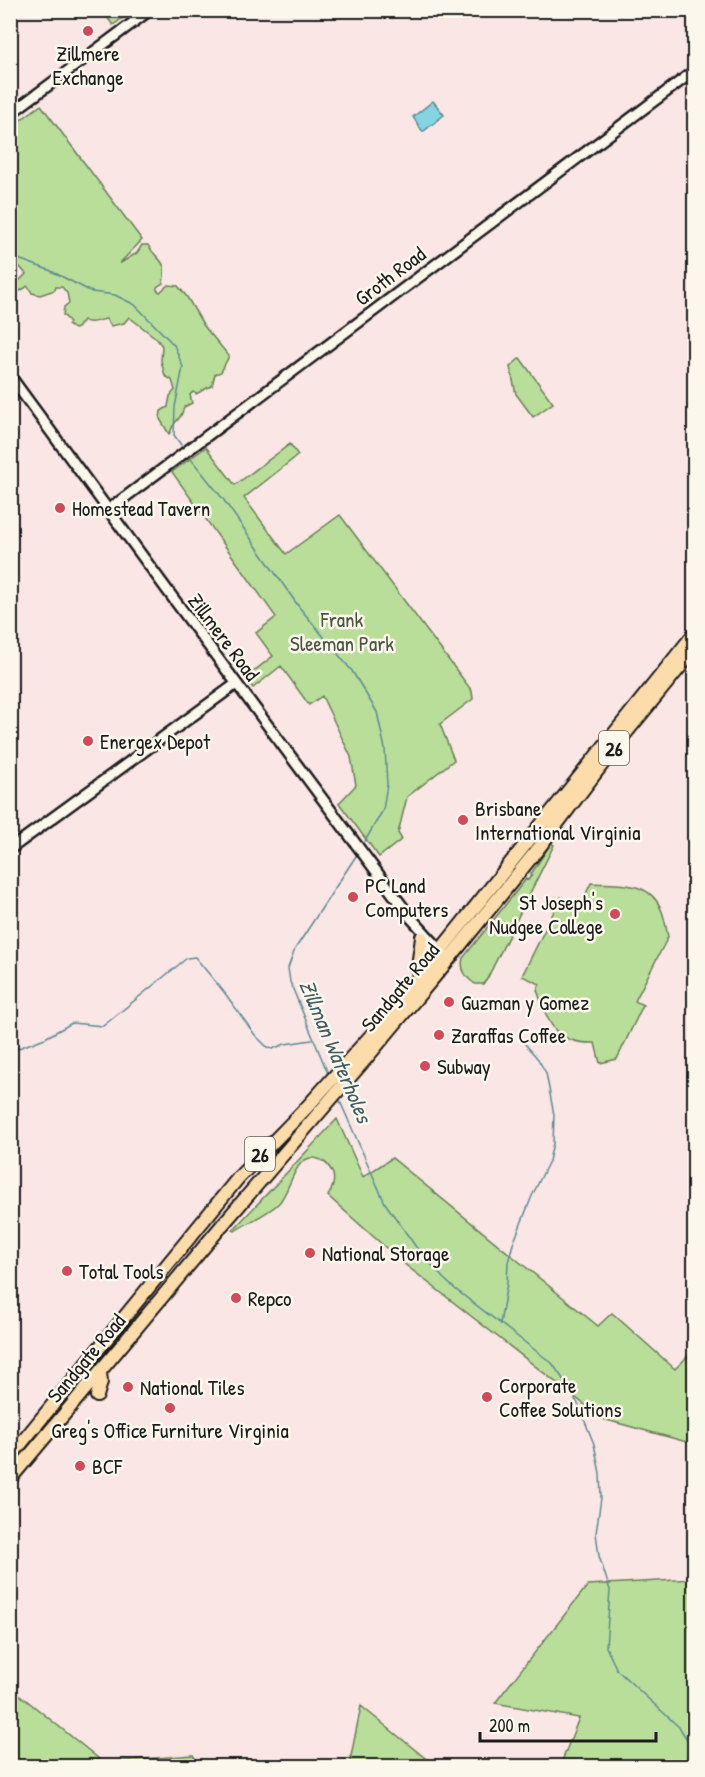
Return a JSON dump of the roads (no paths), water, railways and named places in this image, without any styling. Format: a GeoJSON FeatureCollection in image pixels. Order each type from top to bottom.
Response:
{"type":"FeatureCollection","features":[{"type":"Feature","properties":{"kind":"highway","name":"Sandgate Road"},"geometry":{"type":"LineString","coordinates":[[10,1479],[327,1103],[343,1076],[383,1022],[419,978],[442,958],[694,634]]}},
{"type":"Feature","properties":{"kind":"highway","name":"Sandgate Road"},"geometry":{"type":"LineString","coordinates":[[10,1457],[239,1177],[324,1088],[343,1076],[531,857],[618,743],[694,650]]}},
{"type":"Feature","properties":{"kind":"highway"},"geometry":{"type":"LineString","coordinates":[[419,978],[418,966],[422,938]]}},
{"type":"Feature","properties":{"kind":"highway"},"geometry":{"type":"LineString","coordinates":[[97,1396],[101,1382],[100,1373]]}},
{"type":"Feature","properties":{"kind":"street"},"geometry":{"type":"LineString","coordinates":[[10,114],[150,10]]}},
{"type":"Feature","properties":{"kind":"street","name":"Groth Road"},"geometry":{"type":"LineString","coordinates":[[108,510],[694,71]]}},
{"type":"Feature","properties":{"kind":"street","name":"Zillmere Road"},"geometry":{"type":"LineString","coordinates":[[10,376],[236,684],[442,958]]}},
{"type":"Feature","properties":{"kind":"street"},"geometry":{"type":"LineString","coordinates":[[10,849],[236,684]]}},
{"type":"Feature","properties":{"kind":"street","name":"Zillmere Road"},"geometry":{"type":"LineString","coordinates":[[411,918],[422,938],[442,958]]}},
{"type":"Feature","properties":{"kind":"water"},"geometry":{"type":"Polygon","coordinates":[[[433,101],[444,115],[422,131],[413,117],[433,101]]]}},
{"type":"Feature","properties":{"kind":"waterway","name":"Zillman Waterholes"},"geometry":{"type":"LineString","coordinates":[[10,256],[49,270],[92,292],[115,295],[135,305],[174,345],[183,367],[175,407],[174,435],[181,445]]}},
{"type":"Feature","properties":{"kind":"waterway","name":"Zillman Waterholes"},"geometry":{"type":"LineString","coordinates":[[191,459],[223,499],[299,607],[352,671],[377,712],[385,749],[387,784],[383,810],[365,841]]}},
{"type":"Feature","properties":{"kind":"waterway","name":"Zillman Waterholes"},"geometry":{"type":"LineString","coordinates":[[329,1076],[290,982],[288,968],[295,949],[356,856]]}},
{"type":"Feature","properties":{"kind":"waterway"},"geometry":{"type":"LineString","coordinates":[[10,1046],[16,1049],[45,1038],[72,1023],[103,1026],[187,958],[195,957],[266,1046],[272,1049],[285,1044],[312,1040]]}},
{"type":"Feature","properties":{"kind":"waterway"},"geometry":{"type":"LineString","coordinates":[[500,1324],[508,1262],[513,1244],[549,1161],[553,1143],[554,1115],[546,1073],[538,1059],[520,1038]]}},
{"type":"Feature","properties":{"kind":"waterway"},"geometry":{"type":"LineString","coordinates":[[339,1099],[385,1203],[416,1247],[455,1289],[552,1363],[578,1404],[594,1444],[600,1473],[601,1498],[596,1533],[599,1556],[610,1590],[606,1647],[617,1670],[679,1727],[692,1747],[692,1766]]}},
{"type":"Feature","properties":{"kind":"place","name":"Zillmere Exchange"},"geometry":{"type":"Point","coordinates":[88,31]}},
{"type":"Feature","properties":{"kind":"place","name":"Homestead Tavern"},"geometry":{"type":"Point","coordinates":[60,508]}},
{"type":"Feature","properties":{"kind":"place","name":"Energex Depot"},"geometry":{"type":"Point","coordinates":[88,741]}},
{"type":"Feature","properties":{"kind":"place","name":"Brisbane International Virginia"},"geometry":{"type":"Point","coordinates":[463,820]}},
{"type":"Feature","properties":{"kind":"place","name":"PC Land Computers"},"geometry":{"type":"Point","coordinates":[353,897]}},
{"type":"Feature","properties":{"kind":"place","name":"St Joseph's Nudgee College"},"geometry":{"type":"Point","coordinates":[615,914]}},
{"type":"Feature","properties":{"kind":"place","name":"Guzman y Gomez"},"geometry":{"type":"Point","coordinates":[449,1002]}},
{"type":"Feature","properties":{"kind":"place","name":"Zaraffas Coffee"},"geometry":{"type":"Point","coordinates":[439,1035]}},
{"type":"Feature","properties":{"kind":"place","name":"Subway"},"geometry":{"type":"Point","coordinates":[425,1066]}},
{"type":"Feature","properties":{"kind":"place","name":"National Storage"},"geometry":{"type":"Point","coordinates":[310,1253]}},
{"type":"Feature","properties":{"kind":"place","name":"Total Tools"},"geometry":{"type":"Point","coordinates":[67,1271]}},
{"type":"Feature","properties":{"kind":"place","name":"Repco"},"geometry":{"type":"Point","coordinates":[236,1298]}},
{"type":"Feature","properties":{"kind":"place","name":"National Tiles"},"geometry":{"type":"Point","coordinates":[128,1387]}},
{"type":"Feature","properties":{"kind":"place","name":"Corporate Coffee Solutions"},"geometry":{"type":"Point","coordinates":[487,1397]}},
{"type":"Feature","properties":{"kind":"place","name":"Greg's Office Furniture Virginia"},"geometry":{"type":"Point","coordinates":[170,1408]}},
{"type":"Feature","properties":{"kind":"place","name":"BCF"},"geometry":{"type":"Point","coordinates":[80,1466]}},
{"type":"Feature","properties":{"kind":"park label","name":"Frank Sleeman Park"},"geometry":{"type":"Point","coordinates":[342,631]}}]}
